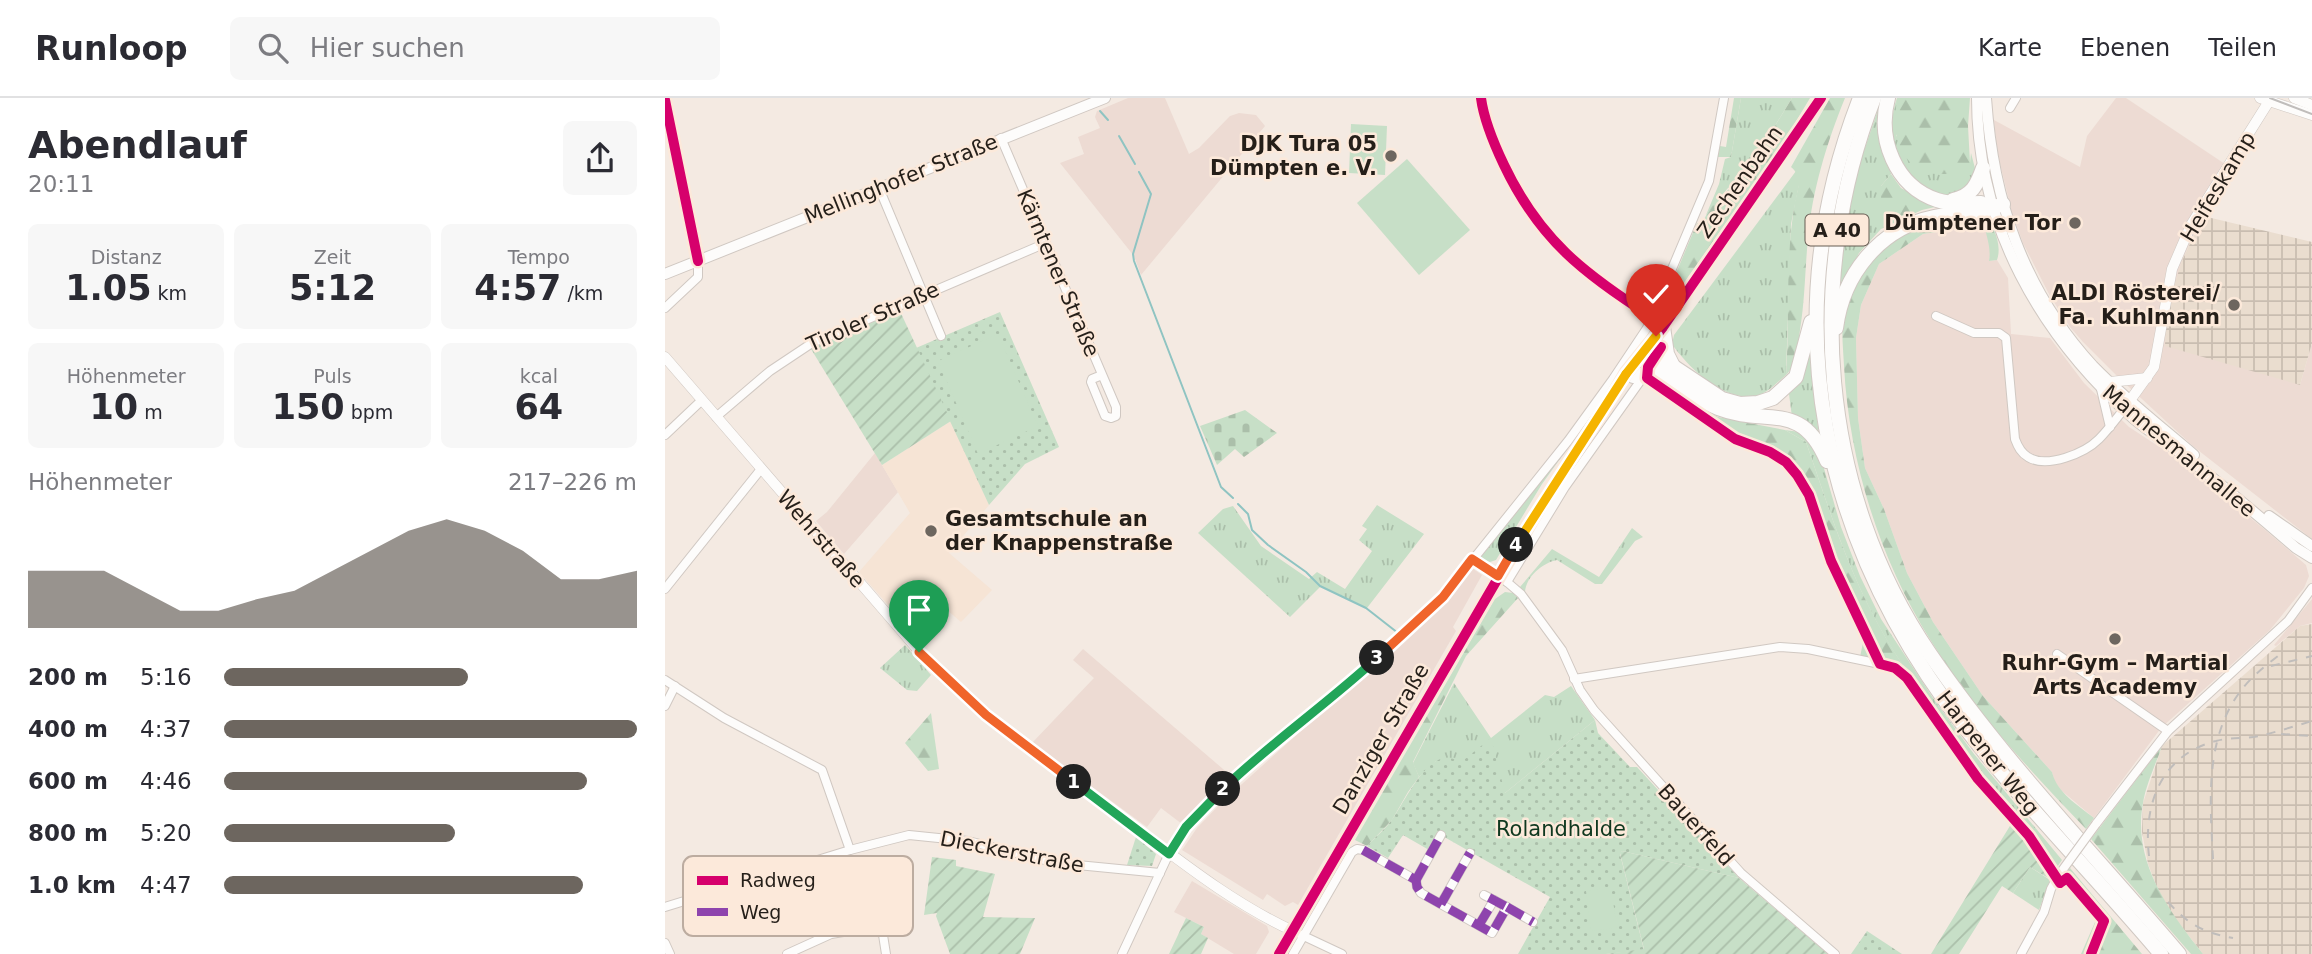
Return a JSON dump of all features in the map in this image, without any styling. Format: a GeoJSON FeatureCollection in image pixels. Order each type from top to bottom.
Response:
{"type":"FeatureCollection","features":[{"type":"Feature","properties":{"kind":"highway","name":"A 40"},"geometry":{"type":"LineString","coordinates":[[1860,98],[1832,185],[1817,293],[1822,399],[1829,447],[1842,499],[1876,588],[1927,675],[1966,730],[2161,954]]}},
{"type":"Feature","properties":{"kind":"highway","name":"A 40"},"geometry":{"type":"LineString","coordinates":[[1874,98],[1856,149],[1840,213],[1831,285],[1831,367],[1844,447],[1856,495],[1877,553],[1902,608],[1929,653],[2036,792],[2179,954]]}},
{"type":"Feature","properties":{"kind":"highway"},"geometry":{"type":"LineString","coordinates":[[1888,98],[1885,131],[1888,150],[1907,181],[1921,193],[1945,202],[1996,205]]}},
{"type":"Feature","properties":{"kind":"highway"},"geometry":{"type":"LineString","coordinates":[[1945,202],[1962,198],[1971,192],[1983,168]]}},
{"type":"Feature","properties":{"kind":"highway"},"geometry":{"type":"LineString","coordinates":[[1831,367],[1842,300],[1851,280],[1875,248],[1895,232],[1915,222],[1996,205]]}},
{"type":"Feature","properties":{"kind":"highway"},"geometry":{"type":"LineString","coordinates":[[1645,353],[1721,398],[1740,404],[1758,403],[1773,398],[1796,377],[1805,351],[1817,293]]}},
{"type":"Feature","properties":{"kind":"highway"},"geometry":{"type":"LineString","coordinates":[[1658,322],[1667,354],[1668,369],[1707,403],[1721,409],[1789,419],[1801,425],[1814,436],[1821,448],[1842,499]]}},
{"type":"Feature","properties":{"kind":"highway"},"geometry":{"type":"LineString","coordinates":[[1637,378],[1668,369]]}},
{"type":"Feature","properties":{"kind":"main road","name":"Mellinghofer Straße"},"geometry":{"type":"LineString","coordinates":[[665,274],[1105,98]]}},
{"type":"Feature","properties":{"kind":"main road","name":"Zechenbahn"},"geometry":{"type":"LineString","coordinates":[[1608,404],[1637,378],[1658,322],[1821,98]]}},
{"type":"Feature","properties":{"kind":"main road","name":"Mannesmannallee"},"geometry":{"type":"LineString","coordinates":[[1977,98],[1983,168],[1996,205],[2043,299],[2076,346],[2105,385],[2127,405],[2312,558]]}},
{"type":"Feature","properties":{"kind":"main road","name":"Mannesmannallee"},"geometry":{"type":"LineString","coordinates":[[1986,98],[1996,205]]}},
{"type":"Feature","properties":{"kind":"main road","name":"Zechenbahn"},"geometry":{"type":"LineString","coordinates":[[1521,548],[1547,494],[1626,373],[1645,353]]}},
{"type":"Feature","properties":{"kind":"main road","name":"Mannesmannallee"},"geometry":{"type":"LineString","coordinates":[[2127,405],[2312,547]]}},
{"type":"Feature","properties":{"kind":"main road","name":"Danziger Straße"},"geometry":{"type":"LineString","coordinates":[[1279,954],[1521,548]]}},
{"type":"Feature","properties":{"kind":"street"},"geometry":{"type":"LineString","coordinates":[[1481,98],[1499,155],[1536,222],[1557,246],[1588,274],[1658,322]]}},
{"type":"Feature","properties":{"kind":"street"},"geometry":{"type":"LineString","coordinates":[[1122,954],[1169,854],[1194,817],[1286,734],[1336,695],[1447,593],[1658,322],[1709,181],[1724,98]]}},
{"type":"Feature","properties":{"kind":"street"},"geometry":{"type":"LineString","coordinates":[[2010,108],[2016,98]]}},
{"type":"Feature","properties":{"kind":"street"},"geometry":{"type":"LineString","coordinates":[[2294,98],[2312,105]]}},
{"type":"Feature","properties":{"kind":"street"},"geometry":{"type":"LineString","coordinates":[[2267,99],[2312,115]]}},
{"type":"Feature","properties":{"kind":"street","name":"Heifeskamp"},"geometry":{"type":"LineString","coordinates":[[1935,316],[1974,332],[1999,333],[2006,338],[2015,439],[2025,455],[2040,461],[2051,460],[2081,451],[2098,440],[2154,366],[2172,268],[2191,225],[2267,99]]}},
{"type":"Feature","properties":{"kind":"street"},"geometry":{"type":"LineString","coordinates":[[665,100],[669,138],[698,261],[697,279],[665,308]]}},
{"type":"Feature","properties":{"kind":"street","name":"Kärntener Straße"},"geometry":{"type":"LineString","coordinates":[[1001,138],[1116,407],[1117,412],[1113,418],[1104,414],[1091,382],[1102,375]]}},
{"type":"Feature","properties":{"kind":"street"},"geometry":{"type":"LineString","coordinates":[[879,188],[941,337]]}},
{"type":"Feature","properties":{"kind":"street","name":"Tiroler Straße"},"geometry":{"type":"LineString","coordinates":[[716,416],[804,347],[1045,243]]}},
{"type":"Feature","properties":{"kind":"street","name":"Wehrstraße"},"geometry":{"type":"LineString","coordinates":[[665,357],[939,673],[1003,729],[1169,854],[1204,879],[1293,931]]}},
{"type":"Feature","properties":{"kind":"street","name":"Zechenbahn"},"geometry":{"type":"LineString","coordinates":[[1521,548],[1637,378]]}},
{"type":"Feature","properties":{"kind":"street"},"geometry":{"type":"LineString","coordinates":[[2110,426],[2105,385],[2147,378]]}},
{"type":"Feature","properties":{"kind":"street"},"geometry":{"type":"LineString","coordinates":[[665,435],[702,400]]}},
{"type":"Feature","properties":{"kind":"street"},"geometry":{"type":"LineString","coordinates":[[665,589],[761,469]]}},
{"type":"Feature","properties":{"kind":"street","name":"Bauerfeld"},"geometry":{"type":"LineString","coordinates":[[1472,559],[1521,594],[1562,650],[1580,690],[1605,724],[1732,864],[1835,954]]}},
{"type":"Feature","properties":{"kind":"street"},"geometry":{"type":"LineString","coordinates":[[665,571],[673,578]]}},
{"type":"Feature","properties":{"kind":"street"},"geometry":{"type":"LineString","coordinates":[[2021,954],[2044,912],[2058,875],[2168,731],[2288,621],[2312,588]]}},
{"type":"Feature","properties":{"kind":"street","name":"Harpener Weg"},"geometry":{"type":"LineString","coordinates":[[1574,679],[1780,647],[1808,649],[1895,668],[1907,678],[1978,779],[2029,836],[2058,875]]}},
{"type":"Feature","properties":{"kind":"street"},"geometry":{"type":"LineString","coordinates":[[2057,654],[2168,731]]}},
{"type":"Feature","properties":{"kind":"street"},"geometry":{"type":"LineString","coordinates":[[665,680],[725,718],[822,770],[850,850]]}},
{"type":"Feature","properties":{"kind":"street"},"geometry":{"type":"LineString","coordinates":[[665,706],[675,686]]}},
{"type":"Feature","properties":{"kind":"street"},"geometry":{"type":"LineString","coordinates":[[1441,835],[1416,880],[1418,890],[1492,933],[1507,907]]}},
{"type":"Feature","properties":{"kind":"street","name":"Dieckerstraße"},"geometry":{"type":"LineString","coordinates":[[831,856],[901,836],[926,836],[968,841],[1056,863],[1160,873]]}},
{"type":"Feature","properties":{"kind":"street","name":"Danziger Straße"},"geometry":{"type":"LineString","coordinates":[[1293,954],[1352,852],[1363,850],[1416,880]]}},
{"type":"Feature","properties":{"kind":"street"},"geometry":{"type":"LineString","coordinates":[[1441,904],[1470,853]]}},
{"type":"Feature","properties":{"kind":"street"},"geometry":{"type":"LineString","coordinates":[[1485,895],[1533,922]]}},
{"type":"Feature","properties":{"kind":"street"},"geometry":{"type":"LineString","coordinates":[[1479,925],[1494,900]]}},
{"type":"Feature","properties":{"kind":"street","name":"Dieckerstraße"},"geometry":{"type":"LineString","coordinates":[[665,907],[683,901]]}},
{"type":"Feature","properties":{"kind":"street"},"geometry":{"type":"LineString","coordinates":[[1293,931],[1342,954]]}},
{"type":"Feature","properties":{"kind":"street"},"geometry":{"type":"LineString","coordinates":[[787,954],[827,936]]}},
{"type":"Feature","properties":{"kind":"street"},"geometry":{"type":"LineString","coordinates":[[883,936],[885,954]]}},
{"type":"Feature","properties":{"kind":"street"},"geometry":{"type":"LineString","coordinates":[[665,943],[670,954]]}},
{"type":"Feature","properties":{"kind":"shaded area"},"geometry":{"type":"Polygon","coordinates":[[[1128,98],[1165,98],[1189,154],[1199,148],[1230,116],[1239,113],[1256,115],[1265,126],[1141,275],[1134,256],[1060,163],[1084,154],[1078,137],[1100,128],[1095,117],[1097,111],[1128,98]]]}},
{"type":"Feature","properties":{"kind":"shaded area"},"geometry":{"type":"Polygon","coordinates":[[[2116,98],[2126,98],[2234,170],[2203,216],[2182,261],[2300,385],[2312,343],[2312,539],[2194,447],[2083,342],[2050,296],[2023,243],[2012,213],[1997,151],[1994,120],[2080,167],[2087,136],[2116,98]]]}},
{"type":"Feature","properties":{"kind":"shaded area"},"geometry":{"type":"Polygon","coordinates":[[[2203,216],[2312,242],[2312,343],[2300,385],[2165,346],[2166,323],[2173,289],[2182,261],[2203,216]]]}},
{"type":"Feature","properties":{"kind":"shaded area"},"geometry":{"type":"Polygon","coordinates":[[[1983,225],[1991,251],[1989,261],[1997,260],[2008,278],[2011,334],[2050,338],[2084,383],[2129,427],[2178,459],[2264,529],[2306,565],[2309,576],[2304,588],[2270,630],[2161,728],[2094,818],[2062,791],[2055,783],[2052,772],[1983,696],[1933,622],[1907,573],[1884,509],[1865,468],[1858,418],[1856,338],[1861,305],[1879,264],[1923,234],[1983,225]]]}},
{"type":"Feature","properties":{"kind":"shaded area","name":"Gesamtschule an der Knappenstraße"},"geometry":{"type":"Polygon","coordinates":[[[951,421],[989,505],[949,553],[992,590],[961,622],[939,603],[912,632],[859,572],[910,513],[882,465],[951,421]]]}},
{"type":"Feature","properties":{"kind":"shaded area"},"geometry":{"type":"Polygon","coordinates":[[[875,453],[898,492],[844,554],[816,521],[827,512],[875,453]]]}},
{"type":"Feature","properties":{"kind":"shaded area"},"geometry":{"type":"Polygon","coordinates":[[[1472,568],[1482,575],[1453,627],[1456,631],[1298,905],[1293,902],[1285,906],[1267,894],[1263,900],[1182,850],[1197,828],[1223,801],[1448,599],[1472,568]]]}},
{"type":"Feature","properties":{"kind":"shaded area"},"geometry":{"type":"Polygon","coordinates":[[[2312,599],[2312,623],[2300,626],[2274,645],[2312,599]]]}},
{"type":"Feature","properties":{"kind":"shaded area"},"geometry":{"type":"Polygon","coordinates":[[[2312,624],[2312,954],[2203,954],[2174,917],[2158,890],[2148,864],[2142,832],[2143,803],[2162,746],[2300,626],[2312,624]]]}},
{"type":"Feature","properties":{"kind":"shaded area"},"geometry":{"type":"Polygon","coordinates":[[[1083,649],[1230,775],[1182,824],[1161,808],[1147,827],[1032,743],[1094,678],[1073,660],[1083,649]]]}},
{"type":"Feature","properties":{"kind":"shaded area"},"geometry":{"type":"Polygon","coordinates":[[[1192,881],[1267,926],[1269,932],[1256,954],[1234,954],[1201,934],[1204,927],[1174,912],[1192,881]]]}},
{"type":"Feature","properties":{"kind":"green space"},"geometry":{"type":"Polygon","coordinates":[[[1734,98],[1741,98],[1731,157],[1717,157],[1720,146],[1726,147],[1734,98]]]}},
{"type":"Feature","properties":{"kind":"green space"},"geometry":{"type":"Polygon","coordinates":[[[1741,98],[1792,98],[1740,183],[1728,188],[1706,215],[1719,184],[1725,159],[1731,157],[1741,98]]]}},
{"type":"Feature","properties":{"kind":"green space"},"geometry":{"type":"Polygon","coordinates":[[[1792,98],[1810,98],[1786,138],[1664,311],[1661,309],[1697,223],[1702,224],[1717,200],[1740,183],[1792,98]]]}},
{"type":"Feature","properties":{"kind":"green space"},"geometry":{"type":"Polygon","coordinates":[[[1830,98],[1845,98],[1826,149],[1817,185],[1810,220],[1798,348],[1793,366],[1786,375],[1790,245],[1799,183],[1791,167],[1830,98]]]}},
{"type":"Feature","properties":{"kind":"green space"},"geometry":{"type":"Polygon","coordinates":[[[1882,98],[1886,155],[1891,174],[1881,186],[1881,229],[1859,253],[1838,296],[1844,226],[1858,168],[1882,98]]]}},
{"type":"Feature","properties":{"kind":"green space"},"geometry":{"type":"Polygon","coordinates":[[[1897,98],[1896,136],[1970,163],[1971,153],[1976,172],[1970,187],[1949,197],[1928,190],[1908,172],[1901,161],[1893,137],[1892,124],[1897,98]]]}},
{"type":"Feature","properties":{"kind":"green space"},"geometry":{"type":"Polygon","coordinates":[[[1897,98],[1970,98],[1970,163],[1964,169],[1949,174],[1924,172],[1912,164],[1903,153],[1896,133],[1897,98]]]}},
{"type":"Feature","properties":{"kind":"green space"},"geometry":{"type":"Polygon","coordinates":[[[1351,124],[1387,126],[1385,175],[1349,173],[1351,124]]]}},
{"type":"Feature","properties":{"kind":"green space"},"geometry":{"type":"Polygon","coordinates":[[[1407,159],[1470,230],[1419,275],[1357,203],[1407,159]]]}},
{"type":"Feature","properties":{"kind":"green space"},"geometry":{"type":"Polygon","coordinates":[[[1796,171],[1800,180],[1791,224],[1786,375],[1759,395],[1742,396],[1730,393],[1718,388],[1687,363],[1672,344],[1674,335],[1796,171]]]}},
{"type":"Feature","properties":{"kind":"green space"},"geometry":{"type":"Polygon","coordinates":[[[1891,174],[1901,188],[1935,207],[1922,210],[1881,229],[1881,186],[1891,174]]]}},
{"type":"Feature","properties":{"kind":"green space"},"geometry":{"type":"Polygon","coordinates":[[[1984,216],[1997,236],[1997,260],[1989,261],[1984,216]]]}},
{"type":"Feature","properties":{"kind":"green space"},"geometry":{"type":"Polygon","coordinates":[[[1984,216],[1983,225],[1923,234],[1879,264],[1861,305],[1856,338],[1858,418],[1865,468],[1884,509],[1907,573],[1933,622],[1983,696],[2052,772],[2063,792],[2094,818],[2086,829],[2044,785],[1965,691],[1913,610],[1882,544],[1870,509],[1860,474],[1847,402],[1842,327],[1844,311],[1850,293],[1867,266],[1878,252],[1911,229],[1929,223],[1984,216]]]}},
{"type":"Feature","properties":{"kind":"green space"},"geometry":{"type":"Polygon","coordinates":[[[899,309],[951,421],[882,465],[811,349],[899,309]]]}},
{"type":"Feature","properties":{"kind":"green space"},"geometry":{"type":"Polygon","coordinates":[[[1000,312],[1059,447],[1025,464],[989,505],[916,348],[1000,312]]]}},
{"type":"Feature","properties":{"kind":"green space"},"geometry":{"type":"Polygon","coordinates":[[[998,334],[1038,426],[978,454],[938,361],[998,334]]]}},
{"type":"Feature","properties":{"kind":"green space"},"geometry":{"type":"Polygon","coordinates":[[[1809,350],[1819,436],[1792,417],[1789,394],[1799,381],[1809,350]]]}},
{"type":"Feature","properties":{"kind":"green space"},"geometry":{"type":"Polygon","coordinates":[[[1662,380],[1718,417],[1714,424],[1652,381],[1662,380]]]}},
{"type":"Feature","properties":{"kind":"green space"},"geometry":{"type":"Polygon","coordinates":[[[1245,410],[1277,433],[1244,457],[1235,449],[1217,465],[1200,426],[1245,410]]]}},
{"type":"Feature","properties":{"kind":"green space"},"geometry":{"type":"Polygon","coordinates":[[[1718,417],[1785,430],[1806,442],[1858,584],[1903,665],[1860,657],[1865,633],[1832,560],[1803,477],[1772,452],[1747,440],[1736,438],[1714,424],[1718,417]]]}},
{"type":"Feature","properties":{"kind":"green space"},"geometry":{"type":"Polygon","coordinates":[[[1585,424],[1542,484],[1496,560],[1481,560],[1481,555],[1585,424]]]}},
{"type":"Feature","properties":{"kind":"green space"},"geometry":{"type":"Polygon","coordinates":[[[1785,430],[1800,432],[1812,444],[1823,465],[1841,527],[1860,576],[1881,619],[1974,754],[2062,860],[2055,870],[1980,777],[1896,664],[1902,664],[1858,583],[1806,442],[1785,430]]]}},
{"type":"Feature","properties":{"kind":"green space"},"geometry":{"type":"Polygon","coordinates":[[[1377,505],[1424,534],[1367,608],[1321,586],[1290,617],[1198,533],[1223,509],[1233,506],[1261,546],[1309,579],[1317,572],[1345,589],[1372,551],[1359,540],[1367,529],[1362,526],[1377,505]]]}},
{"type":"Feature","properties":{"kind":"green space"},"geometry":{"type":"Polygon","coordinates":[[[1632,528],[1643,537],[1635,541],[1602,584],[1595,584],[1557,560],[1536,572],[1528,581],[1525,592],[1520,587],[1552,549],[1599,577],[1632,528]]]}},
{"type":"Feature","properties":{"kind":"green space"},"geometry":{"type":"Polygon","coordinates":[[[1505,592],[1513,593],[1518,598],[1466,656],[1413,762],[1419,777],[1392,820],[1367,846],[1355,840],[1495,599],[1505,592]]]}},
{"type":"Feature","properties":{"kind":"green space"},"geometry":{"type":"Polygon","coordinates":[[[905,645],[931,675],[917,691],[907,690],[880,668],[905,645]]]}},
{"type":"Feature","properties":{"kind":"green space"},"geometry":{"type":"Polygon","coordinates":[[[1454,683],[1491,738],[1545,695],[1554,697],[1571,686],[1595,720],[1505,793],[1460,763],[1436,761],[1419,777],[1413,763],[1454,683]]]}},
{"type":"Feature","properties":{"kind":"green space"},"geometry":{"type":"Polygon","coordinates":[[[931,713],[939,769],[928,771],[905,743],[931,713]]]}},
{"type":"Feature","properties":{"kind":"green space","name":"Rolandhalde"},"geometry":{"type":"Polygon","coordinates":[[[1595,720],[1598,733],[1630,767],[1637,767],[1739,878],[1622,851],[1620,854],[1644,950],[1606,954],[1518,954],[1550,897],[1439,834],[1429,850],[1403,835],[1388,858],[1367,846],[1390,822],[1421,775],[1440,759],[1450,758],[1460,763],[1491,738],[1505,793],[1595,720]]]}},
{"type":"Feature","properties":{"kind":"green space"},"geometry":{"type":"Polygon","coordinates":[[[2162,746],[2143,803],[2143,845],[2156,885],[2203,954],[2191,954],[2091,839],[2162,746]]]}},
{"type":"Feature","properties":{"kind":"green space"},"geometry":{"type":"Polygon","coordinates":[[[2013,821],[2030,842],[2048,878],[2030,867],[2013,893],[2002,886],[1959,954],[1931,954],[2013,821]]]}},
{"type":"Feature","properties":{"kind":"green space"},"geometry":{"type":"Polygon","coordinates":[[[1136,837],[1156,854],[1152,866],[1127,865],[1136,837]]]}},
{"type":"Feature","properties":{"kind":"green space"},"geometry":{"type":"Polygon","coordinates":[[[1622,851],[1739,878],[1828,954],[1606,954],[1644,949],[1620,853],[1622,851]]]}},
{"type":"Feature","properties":{"kind":"green space"},"geometry":{"type":"Polygon","coordinates":[[[932,857],[956,860],[956,866],[995,874],[983,917],[1035,918],[1020,954],[950,954],[937,913],[924,915],[932,857]]]}},
{"type":"Feature","properties":{"kind":"green space"},"geometry":{"type":"Polygon","coordinates":[[[2030,867],[2050,880],[2039,910],[2013,893],[2030,867]]]}},
{"type":"Feature","properties":{"kind":"green space"},"geometry":{"type":"Polygon","coordinates":[[[2070,868],[2142,954],[2081,954],[2099,913],[2065,873],[2070,868]]]}},
{"type":"Feature","properties":{"kind":"green space"},"geometry":{"type":"Polygon","coordinates":[[[1611,887],[1617,928],[1591,931],[1586,891],[1611,887]]]}},
{"type":"Feature","properties":{"kind":"green space"},"geometry":{"type":"Polygon","coordinates":[[[1186,918],[1204,927],[1201,934],[1208,938],[1201,954],[1169,954],[1186,918]]]}},
{"type":"Feature","properties":{"kind":"green space"},"geometry":{"type":"Polygon","coordinates":[[[1867,931],[1902,954],[1851,954],[1867,931]]]}},
{"type":"Feature","properties":{"kind":"waterway"},"geometry":{"type":"LineString","coordinates":[[1100,111],[1108,120]]}},
{"type":"Feature","properties":{"kind":"waterway"},"geometry":{"type":"LineString","coordinates":[[1119,136],[1135,164]]}},
{"type":"Feature","properties":{"kind":"waterway"},"geometry":{"type":"LineString","coordinates":[[1139,172],[1151,194],[1133,254],[1134,261],[1221,487],[1233,498]]}},
{"type":"Feature","properties":{"kind":"waterway"},"geometry":{"type":"LineString","coordinates":[[1238,504],[1248,514],[1252,530],[1268,545],[1306,572],[1320,586],[1366,608],[1398,633]]}},
{"type":"Feature","properties":{"kind":"tram line"},"geometry":{"type":"LineString","coordinates":[[2270,98],[2312,114]]}},
{"type":"Feature","properties":{"kind":"railway"},"geometry":{"type":"LineString","coordinates":[[2213,859],[2212,770],[2221,727],[2243,688],[2283,652]]}},
{"type":"Feature","properties":{"kind":"railway"},"geometry":{"type":"LineString","coordinates":[[2271,666],[2312,656]]}},
{"type":"Feature","properties":{"kind":"railway"},"geometry":{"type":"LineString","coordinates":[[2149,856],[2149,818],[2153,800],[2169,770],[2181,758],[2216,741],[2259,736],[2312,721]]}},
{"type":"Feature","properties":{"kind":"railway"},"geometry":{"type":"LineString","coordinates":[[2281,734],[2312,736]]}},
{"type":"Feature","properties":{"kind":"railway"},"geometry":{"type":"LineString","coordinates":[[2168,902],[2197,926],[2233,938]]}},
{"type":"Feature","properties":{"kind":"marked path"},"geometry":{"type":"LineString","coordinates":[[1416,880],[1441,835]]}},
{"type":"Feature","properties":{"kind":"marked path"},"geometry":{"type":"LineString","coordinates":[[1363,850],[1416,880],[1421,893],[1492,933],[1507,907],[1484,895]]}},
{"type":"Feature","properties":{"kind":"marked path"},"geometry":{"type":"LineString","coordinates":[[1441,904],[1470,853]]}},
{"type":"Feature","properties":{"kind":"marked path"},"geometry":{"type":"LineString","coordinates":[[1479,925],[1494,900]]}},
{"type":"Feature","properties":{"kind":"marked path"},"geometry":{"type":"LineString","coordinates":[[1507,907],[1533,922]]}},
{"type":"Feature","properties":{"kind":"cycle path"},"geometry":{"type":"LineString","coordinates":[[1481,98],[1487,124],[1504,165],[1532,214],[1548,234],[1605,286],[1652,317],[1656,309],[1669,317]]}},
{"type":"Feature","properties":{"kind":"cycle path"},"geometry":{"type":"LineString","coordinates":[[1279,954],[1547,494],[1626,373],[1663,327],[1821,98]]}},
{"type":"Feature","properties":{"kind":"cycle path"},"geometry":{"type":"LineString","coordinates":[[665,100],[698,261]]}},
{"type":"Feature","properties":{"kind":"cycle path"},"geometry":{"type":"LineString","coordinates":[[1661,347],[1648,367],[1647,378],[1735,439],[1770,452],[1786,462],[1797,475],[1809,495],[1831,561],[1880,664],[1895,668],[1907,678],[1978,779],[2029,836],[2060,883],[2067,878],[2104,921],[2091,954]]}},
{"type":"Feature","properties":{"kind":"place","name":"DJK Tura 05 Dümpten e. V."},"geometry":{"type":"Point","coordinates":[1391,156]}},
{"type":"Feature","properties":{"kind":"place","name":"Dümptener Tor"},"geometry":{"type":"Point","coordinates":[2075,223]}},
{"type":"Feature","properties":{"kind":"place","name":"ALDI Rösterei/ Fa. Kuhlmann"},"geometry":{"type":"Point","coordinates":[2234,305]}},
{"type":"Feature","properties":{"kind":"place","name":"Gesamtschule an der Knappenstraße"},"geometry":{"type":"Point","coordinates":[931,531]}},
{"type":"Feature","properties":{"kind":"place","name":"Ruhr-Gym – Martial Arts Academy"},"geometry":{"type":"Point","coordinates":[2115,639]}},
{"type":"Feature","properties":{"kind":"route"},"geometry":{"type":"LineString","coordinates":[[919,652],[1003,729],[1169,854],[1194,817],[1254,760],[1336,695],[1428,611],[1447,593],[1472,559],[1498,576],[1547,494],[1626,373],[1642,357],[1656,336]]}}]}
